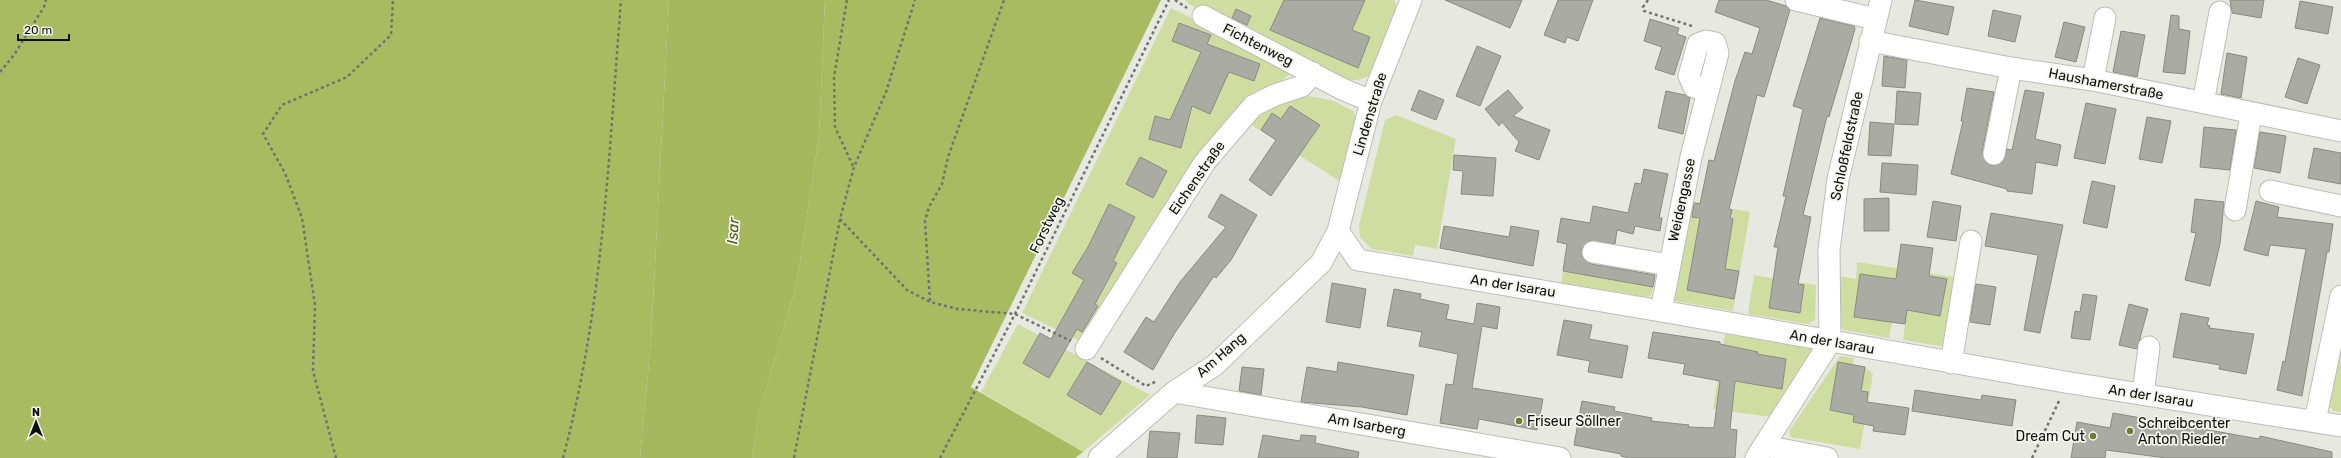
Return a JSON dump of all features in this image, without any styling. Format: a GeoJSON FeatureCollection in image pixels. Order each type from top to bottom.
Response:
{"type":"FeatureCollection","features":[{"type":"Feature","properties":{"kind":"street","name":"Lindenstraße"},"geometry":{"type":"LineString","coordinates":[[1338,231],[1371,101],[1411,0]]}},
{"type":"Feature","properties":{"kind":"street"},"geometry":{"type":"LineString","coordinates":[[1796,0],[1878,10]]}},
{"type":"Feature","properties":{"kind":"street","name":"Schloßfeldstraße"},"geometry":{"type":"LineString","coordinates":[[1830,342],[1829,250],[1838,179],[1878,10]]}},
{"type":"Feature","properties":{"kind":"street"},"geometry":{"type":"LineString","coordinates":[[2203,103],[2220,12]]}},
{"type":"Feature","properties":{"kind":"street","name":"Fichtenweg"},"geometry":{"type":"LineString","coordinates":[[1203,16],[1313,73]]}},
{"type":"Feature","properties":{"kind":"street"},"geometry":{"type":"LineString","coordinates":[[2093,80],[2105,18]]}},
{"type":"Feature","properties":{"kind":"street","name":"Weidengasse"},"geometry":{"type":"LineString","coordinates":[[1661,311],[1691,157],[1718,53],[1715,43],[1706,41]]}},
{"type":"Feature","properties":{"kind":"street","name":"Haushamerstraße"},"geometry":{"type":"LineString","coordinates":[[1870,41],[2011,68],[2093,80],[2251,114],[2341,131]]}},
{"type":"Feature","properties":{"kind":"street"},"geometry":{"type":"LineString","coordinates":[[1994,154],[2011,68]]}},
{"type":"Feature","properties":{"kind":"street"},"geometry":{"type":"LineString","coordinates":[[1313,73],[1342,89],[1371,101]]}},
{"type":"Feature","properties":{"kind":"street","name":"Eichenstraße"},"geometry":{"type":"LineString","coordinates":[[1086,349],[1205,162],[1253,106],[1275,95],[1302,86],[1313,73]]}},
{"type":"Feature","properties":{"kind":"street"},"geometry":{"type":"LineString","coordinates":[[2235,210],[2251,114]]}},
{"type":"Feature","properties":{"kind":"street"},"geometry":{"type":"LineString","coordinates":[[2270,191],[2341,206]]}},
{"type":"Feature","properties":{"kind":"street"},"geometry":{"type":"LineString","coordinates":[[1321,263],[1358,260],[1338,231]]}},
{"type":"Feature","properties":{"kind":"street","name":"Am Hang"},"geometry":{"type":"LineString","coordinates":[[1099,458],[1174,392],[1214,365],[1321,263],[1338,231]]}},
{"type":"Feature","properties":{"kind":"street"},"geometry":{"type":"LineString","coordinates":[[1951,362],[1971,241]]}},
{"type":"Feature","properties":{"kind":"street"},"geometry":{"type":"LineString","coordinates":[[1593,252],[1669,265]]}},
{"type":"Feature","properties":{"kind":"street","name":"An der Isarau"},"geometry":{"type":"LineString","coordinates":[[1358,260],[1661,311],[1830,342],[2065,382],[2341,426]]}},
{"type":"Feature","properties":{"kind":"street"},"geometry":{"type":"LineString","coordinates":[[2314,421],[2336,346],[2341,296]]}},
{"type":"Feature","properties":{"kind":"street"},"geometry":{"type":"LineString","coordinates":[[1828,458],[1760,452],[1830,342]]}},
{"type":"Feature","properties":{"kind":"street"},"geometry":{"type":"LineString","coordinates":[[2143,394],[2149,348]]}},
{"type":"Feature","properties":{"kind":"street","name":"Am Isarberg"},"geometry":{"type":"LineString","coordinates":[[1174,392],[1560,458]]}},
{"type":"Feature","properties":{"kind":"path"},"geometry":{"type":"LineString","coordinates":[[0,72],[18,49],[44,7],[46,0]]}},
{"type":"Feature","properties":{"kind":"path"},"geometry":{"type":"LineString","coordinates":[[336,458],[313,371],[315,305],[302,218],[285,173],[263,134],[282,105],[347,77],[391,35],[393,0]]}},
{"type":"Feature","properties":{"kind":"path"},"geometry":{"type":"LineString","coordinates":[[563,458],[577,406],[604,225],[621,0]]}},
{"type":"Feature","properties":{"kind":"path"},"geometry":{"type":"LineString","coordinates":[[847,0],[834,77],[835,127],[854,167]]}},
{"type":"Feature","properties":{"kind":"path"},"geometry":{"type":"LineString","coordinates":[[794,458],[840,219],[854,167],[886,92],[915,0]]}},
{"type":"Feature","properties":{"kind":"path"},"geometry":{"type":"LineString","coordinates":[[930,302],[926,222],[929,207],[942,184],[948,158],[1004,0]]}},
{"type":"Feature","properties":{"kind":"path","name":"Forstweg"},"geometry":{"type":"LineString","coordinates":[[940,458],[1015,314],[1169,0]]}},
{"type":"Feature","properties":{"kind":"path"},"geometry":{"type":"LineString","coordinates":[[1648,0],[1643,7],[1644,11],[1695,27],[1706,41]]}},
{"type":"Feature","properties":{"kind":"path"},"geometry":{"type":"LineString","coordinates":[[840,219],[907,290],[930,302],[958,309],[1015,314],[1086,349],[1146,386]]}},
{"type":"Feature","properties":{"kind":"path"},"geometry":{"type":"LineString","coordinates":[[2032,458],[2061,396],[2065,382]]}},
{"type":"Feature","properties":{"kind":"shaded area"},"geometry":{"type":"Polygon","coordinates":[[[0,0],[669,0],[651,340],[640,458],[0,458],[0,0]]]}},
{"type":"Feature","properties":{"kind":"shaded area"},"geometry":{"type":"Polygon","coordinates":[[[825,0],[1161,0],[971,387],[1083,452],[1075,458],[752,458],[759,414],[797,282],[819,136],[825,0]]]}},
{"type":"Feature","properties":{"kind":"shaded area"},"geometry":{"type":"Polygon","coordinates":[[[1185,0],[1394,0],[1398,8],[1373,70],[1364,78],[1348,80],[1189,4],[1185,0]]]}},
{"type":"Feature","properties":{"kind":"shaded area"},"geometry":{"type":"Polygon","coordinates":[[[1171,8],[1287,64],[1291,73],[1284,79],[1252,96],[1189,169],[1078,340],[1022,313],[1171,8]]]}},
{"type":"Feature","properties":{"kind":"shaded area"},"geometry":{"type":"Polygon","coordinates":[[[1310,96],[1334,101],[1353,111],[1357,121],[1341,182],[1250,124],[1277,102],[1310,96]]]}},
{"type":"Feature","properties":{"kind":"shaded area"},"geometry":{"type":"Polygon","coordinates":[[[1396,115],[1456,139],[1437,249],[1415,245],[1413,256],[1372,249],[1360,237],[1359,225],[1385,120],[1396,115]]]}},
{"type":"Feature","properties":{"kind":"shaded area"},"geometry":{"type":"Polygon","coordinates":[[[1688,200],[1750,212],[1733,311],[1675,301],[1671,297],[1688,200]]]}},
{"type":"Feature","properties":{"kind":"shaded area"},"geometry":{"type":"Polygon","coordinates":[[[1857,262],[1960,278],[1945,347],[1903,340],[1905,324],[1892,322],[1889,338],[1844,330],[1838,323],[1839,276],[1856,279],[1857,262]]]}},
{"type":"Feature","properties":{"kind":"shaded area"},"geometry":{"type":"Polygon","coordinates":[[[1563,271],[1653,287],[1652,294],[1648,297],[1561,283],[1563,271]]]}},
{"type":"Feature","properties":{"kind":"shaded area"},"geometry":{"type":"Polygon","coordinates":[[[1754,275],[1816,285],[1815,320],[1808,324],[1748,314],[1754,275]]]}},
{"type":"Feature","properties":{"kind":"shaded area"},"geometry":{"type":"Polygon","coordinates":[[[1018,324],[1150,395],[1083,452],[981,392],[1018,324]]]}},
{"type":"Feature","properties":{"kind":"shaded area"},"geometry":{"type":"Polygon","coordinates":[[[1725,334],[1814,348],[1771,417],[1713,409],[1725,334]]]}},
{"type":"Feature","properties":{"kind":"shaded area"},"geometry":{"type":"Polygon","coordinates":[[[2338,353],[2341,353],[2341,412],[2333,411],[2327,403],[2338,353]]]}},
{"type":"Feature","properties":{"kind":"shaded area"},"geometry":{"type":"Polygon","coordinates":[[[1840,356],[1854,358],[1853,365],[1865,367],[1873,374],[1860,449],[1790,437],[1789,431],[1840,356]]]}},
{"type":"Feature","properties":{"kind":"water","name":"Isar"},"geometry":{"type":"Polygon","coordinates":[[[669,0],[825,0],[819,136],[797,282],[759,414],[752,458],[640,458],[651,340],[669,0]]]}},
{"type":"Feature","properties":{"kind":"building"},"geometry":{"type":"Polygon","coordinates":[[[1284,0],[1365,0],[1352,30],[1370,37],[1358,68],[1270,30],[1284,0]]]}},
{"type":"Feature","properties":{"kind":"building"},"geometry":{"type":"Polygon","coordinates":[[[1445,0],[1522,0],[1510,28],[1445,0]]]}},
{"type":"Feature","properties":{"kind":"building"},"geometry":{"type":"Polygon","coordinates":[[[1558,0],[1593,0],[1578,41],[1567,37],[1565,43],[1544,35],[1558,0]]]}},
{"type":"Feature","properties":{"kind":"building"},"geometry":{"type":"Polygon","coordinates":[[[1719,0],[1766,0],[1786,6],[1790,10],[1764,97],[1757,95],[1729,209],[1732,210],[1730,218],[1733,219],[1725,269],[1739,271],[1734,299],[1687,290],[1700,218],[1692,217],[1694,203],[1700,204],[1709,160],[1714,161],[1735,81],[1745,52],[1752,54],[1760,28],[1715,12],[1719,0]]]}},
{"type":"Feature","properties":{"kind":"building"},"geometry":{"type":"Polygon","coordinates":[[[1915,0],[1954,7],[1948,35],[1909,26],[1915,0]]]}},
{"type":"Feature","properties":{"kind":"building"},"geometry":{"type":"Polygon","coordinates":[[[2230,0],[2264,0],[2261,18],[2232,13],[2230,0]]]}},
{"type":"Feature","properties":{"kind":"building"},"geometry":{"type":"Polygon","coordinates":[[[2300,1],[2333,7],[2328,34],[2295,28],[2300,1]]]}},
{"type":"Feature","properties":{"kind":"building"},"geometry":{"type":"Polygon","coordinates":[[[1236,9],[1251,16],[1247,25],[1232,18],[1236,9]]]}},
{"type":"Feature","properties":{"kind":"building"},"geometry":{"type":"Polygon","coordinates":[[[1993,10],[2021,16],[2015,42],[1988,36],[1993,10]]]}},
{"type":"Feature","properties":{"kind":"building"},"geometry":{"type":"Polygon","coordinates":[[[2171,15],[2179,16],[2179,29],[2190,31],[2185,74],[2163,72],[2171,15]]]}},
{"type":"Feature","properties":{"kind":"building"},"geometry":{"type":"Polygon","coordinates":[[[1820,18],[1854,26],[1855,29],[1829,117],[1827,116],[1803,215],[1811,217],[1798,284],[1804,285],[1800,313],[1769,308],[1778,247],[1774,247],[1786,196],[1783,196],[1803,109],[1793,106],[1820,18]]]}},
{"type":"Feature","properties":{"kind":"building"},"geometry":{"type":"Polygon","coordinates":[[[1650,19],[1679,28],[1677,34],[1686,37],[1674,75],[1655,69],[1662,47],[1644,41],[1650,19]]]}},
{"type":"Feature","properties":{"kind":"building"},"geometry":{"type":"Polygon","coordinates":[[[2064,22],[2085,27],[2076,62],[2055,57],[2064,22]]]}},
{"type":"Feature","properties":{"kind":"building"},"geometry":{"type":"Polygon","coordinates":[[[1179,23],[1211,35],[1207,44],[1260,64],[1254,81],[1229,72],[1210,114],[1192,106],[1181,148],[1149,139],[1155,116],[1170,120],[1201,52],[1172,41],[1179,23]]]}},
{"type":"Feature","properties":{"kind":"building"},"geometry":{"type":"Polygon","coordinates":[[[2121,31],[2145,35],[2137,77],[2113,72],[2121,31]]]}},
{"type":"Feature","properties":{"kind":"building"},"geometry":{"type":"Polygon","coordinates":[[[1477,46],[1501,56],[1480,106],[1456,96],[1477,46]]]}},
{"type":"Feature","properties":{"kind":"building"},"geometry":{"type":"Polygon","coordinates":[[[2227,53],[2247,57],[2241,98],[2221,94],[2227,53]]]}},
{"type":"Feature","properties":{"kind":"building"},"geometry":{"type":"Polygon","coordinates":[[[1884,56],[1907,60],[1905,88],[1882,86],[1884,56]]]}},
{"type":"Feature","properties":{"kind":"building"},"geometry":{"type":"Polygon","coordinates":[[[2298,58],[2320,65],[2307,104],[2285,97],[2298,58]]]}},
{"type":"Feature","properties":{"kind":"building"},"geometry":{"type":"Polygon","coordinates":[[[1967,88],[1994,92],[1982,152],[1986,163],[1992,166],[2003,162],[2007,149],[2012,150],[2025,90],[2044,93],[2035,139],[2061,145],[2057,166],[2036,162],[2032,194],[2007,191],[2007,189],[1951,174],[1963,121],[1961,121],[1967,88]]]}},
{"type":"Feature","properties":{"kind":"building"},"geometry":{"type":"Polygon","coordinates":[[[1419,90],[1444,100],[1436,120],[1411,110],[1419,90]]]}},
{"type":"Feature","properties":{"kind":"building"},"geometry":{"type":"Polygon","coordinates":[[[1508,90],[1523,108],[1513,116],[1550,130],[1539,160],[1515,151],[1519,142],[1502,122],[1499,126],[1485,109],[1508,90]]]}},
{"type":"Feature","properties":{"kind":"building"},"geometry":{"type":"Polygon","coordinates":[[[1666,91],[1685,95],[1690,98],[1683,134],[1658,128],[1666,91]]]}},
{"type":"Feature","properties":{"kind":"building"},"geometry":{"type":"Polygon","coordinates":[[[1897,91],[1921,93],[1918,125],[1895,124],[1897,91]]]}},
{"type":"Feature","properties":{"kind":"building"},"geometry":{"type":"Polygon","coordinates":[[[2086,103],[2116,109],[2105,164],[2074,158],[2086,103]]]}},
{"type":"Feature","properties":{"kind":"building"},"geometry":{"type":"Polygon","coordinates":[[[1290,106],[1320,125],[1271,196],[1249,180],[1276,140],[1261,130],[1272,113],[1281,119],[1290,106]]]}},
{"type":"Feature","properties":{"kind":"building"},"geometry":{"type":"Polygon","coordinates":[[[2147,117],[2171,121],[2162,163],[2139,159],[2147,117]]]}},
{"type":"Feature","properties":{"kind":"building"},"geometry":{"type":"Polygon","coordinates":[[[1870,122],[1894,124],[1891,156],[1868,155],[1870,122]]]}},
{"type":"Feature","properties":{"kind":"building"},"geometry":{"type":"Polygon","coordinates":[[[2204,127],[2236,130],[2230,170],[2200,167],[2204,127]]]}},
{"type":"Feature","properties":{"kind":"building"},"geometry":{"type":"Polygon","coordinates":[[[2260,132],[2286,136],[2280,173],[2254,168],[2260,132]]]}},
{"type":"Feature","properties":{"kind":"building"},"geometry":{"type":"Polygon","coordinates":[[[2314,148],[2341,153],[2341,184],[2308,178],[2314,148]]]}},
{"type":"Feature","properties":{"kind":"building"},"geometry":{"type":"Polygon","coordinates":[[[1454,155],[1496,158],[1493,196],[1461,194],[1463,171],[1453,170],[1454,155]]]}},
{"type":"Feature","properties":{"kind":"building"},"geometry":{"type":"Polygon","coordinates":[[[1140,157],[1167,171],[1153,198],[1126,184],[1140,157]]]}},
{"type":"Feature","properties":{"kind":"building"},"geometry":{"type":"Polygon","coordinates":[[[1882,163],[1918,165],[1916,195],[1880,192],[1882,163]]]}},
{"type":"Feature","properties":{"kind":"building"},"geometry":{"type":"Polygon","coordinates":[[[1644,169],[1668,174],[1659,218],[1662,218],[1660,231],[1635,226],[1633,234],[1617,230],[1615,244],[1589,241],[1581,250],[1582,257],[1591,264],[1655,275],[1653,287],[1563,271],[1567,244],[1557,242],[1561,218],[1590,223],[1593,206],[1628,213],[1635,183],[1641,184],[1644,169]]]}},
{"type":"Feature","properties":{"kind":"building"},"geometry":{"type":"Polygon","coordinates":[[[2092,181],[2115,186],[2107,228],[2083,223],[2092,181]]]}},
{"type":"Feature","properties":{"kind":"building"},"geometry":{"type":"Polygon","coordinates":[[[1221,194],[1257,215],[1231,260],[1216,278],[1214,276],[1174,334],[1153,370],[1124,352],[1146,317],[1154,322],[1180,282],[1226,227],[1208,217],[1221,194]]]}},
{"type":"Feature","properties":{"kind":"building"},"geometry":{"type":"Polygon","coordinates":[[[1889,198],[1889,231],[1864,231],[1864,199],[1889,198]]]}},
{"type":"Feature","properties":{"kind":"building"},"geometry":{"type":"Polygon","coordinates":[[[2195,199],[2224,202],[2220,244],[2210,286],[2185,280],[2196,233],[2191,232],[2195,199]]]}},
{"type":"Feature","properties":{"kind":"building"},"geometry":{"type":"Polygon","coordinates":[[[1933,201],[1961,206],[1956,241],[1927,237],[1933,201]]]}},
{"type":"Feature","properties":{"kind":"building"},"geometry":{"type":"Polygon","coordinates":[[[2256,201],[2279,207],[2277,217],[2333,224],[2302,396],[2277,390],[2283,361],[2285,362],[2306,249],[2270,245],[2268,256],[2244,250],[2256,201]]]}},
{"type":"Feature","properties":{"kind":"building"},"geometry":{"type":"Polygon","coordinates":[[[1109,204],[1135,217],[1113,261],[1117,263],[1095,304],[1098,306],[1082,332],[1077,329],[1049,378],[1023,363],[1040,333],[1051,339],[1084,280],[1072,273],[1088,247],[1109,204]]]}},
{"type":"Feature","properties":{"kind":"building"},"geometry":{"type":"Polygon","coordinates":[[[1991,213],[2063,225],[2040,333],[2024,330],[2038,255],[1985,246],[1991,213]]]}},
{"type":"Feature","properties":{"kind":"building"},"geometry":{"type":"Polygon","coordinates":[[[1444,226],[1509,237],[1511,226],[1539,231],[1533,266],[1440,248],[1444,226]]]}},
{"type":"Feature","properties":{"kind":"building"},"geometry":{"type":"Polygon","coordinates":[[[1901,244],[1933,248],[1929,276],[1947,279],[1940,316],[1907,310],[1905,324],[1854,317],[1860,274],[1896,279],[1901,244]]]}},
{"type":"Feature","properties":{"kind":"building"},"geometry":{"type":"Polygon","coordinates":[[[1332,283],[1366,289],[1360,328],[1326,322],[1332,283]]]}},
{"type":"Feature","properties":{"kind":"building"},"geometry":{"type":"Polygon","coordinates":[[[1976,284],[1996,287],[1990,325],[1970,322],[1976,284]]]}},
{"type":"Feature","properties":{"kind":"building"},"geometry":{"type":"Polygon","coordinates":[[[1394,289],[1421,294],[1420,299],[1449,305],[1446,319],[1474,324],[1477,303],[1500,307],[1497,329],[1482,326],[1472,388],[1543,399],[1537,430],[1479,419],[1477,429],[1440,423],[1446,384],[1453,385],[1458,354],[1419,346],[1422,332],[1387,326],[1394,289]]]}},
{"type":"Feature","properties":{"kind":"building"},"geometry":{"type":"Polygon","coordinates":[[[2083,294],[2097,296],[2090,340],[2071,338],[2075,311],[2080,312],[2083,294]]]}},
{"type":"Feature","properties":{"kind":"building"},"geometry":{"type":"Polygon","coordinates":[[[2129,304],[2148,309],[2137,349],[2119,345],[2129,304]]]}},
{"type":"Feature","properties":{"kind":"building"},"geometry":{"type":"Polygon","coordinates":[[[2181,313],[2209,318],[2207,325],[2210,326],[2209,328],[2254,334],[2246,374],[2219,369],[2220,365],[2173,357],[2181,313]]]}},
{"type":"Feature","properties":{"kind":"building"},"geometry":{"type":"Polygon","coordinates":[[[1564,320],[1592,325],[1589,339],[1628,346],[1622,378],[1588,372],[1590,361],[1557,355],[1564,320]]]}},
{"type":"Feature","properties":{"kind":"building"},"geometry":{"type":"Polygon","coordinates":[[[1653,332],[1720,342],[1720,344],[1758,352],[1757,354],[1786,359],[1782,389],[1735,381],[1730,429],[1737,430],[1735,458],[1630,458],[1621,456],[1621,454],[1574,445],[1582,401],[1615,407],[1614,411],[1652,418],[1651,421],[1689,425],[1688,427],[1714,428],[1720,381],[1683,374],[1685,364],[1648,358],[1653,332]]]}},
{"type":"Feature","properties":{"kind":"building"},"geometry":{"type":"Polygon","coordinates":[[[1087,362],[1121,382],[1101,415],[1067,395],[1087,362]]]}},
{"type":"Feature","properties":{"kind":"building"},"geometry":{"type":"Polygon","coordinates":[[[1338,362],[1414,375],[1407,415],[1362,407],[1301,402],[1307,367],[1337,372],[1338,362]]]}},
{"type":"Feature","properties":{"kind":"building"},"geometry":{"type":"Polygon","coordinates":[[[1838,362],[1865,367],[1861,391],[1868,392],[1867,402],[1909,408],[1905,435],[1873,431],[1874,426],[1853,422],[1854,415],[1830,410],[1838,362]]]}},
{"type":"Feature","properties":{"kind":"building"},"geometry":{"type":"Polygon","coordinates":[[[1242,367],[1264,369],[1261,395],[1239,391],[1242,367]]]}},
{"type":"Feature","properties":{"kind":"building"},"geometry":{"type":"Polygon","coordinates":[[[1915,390],[1981,400],[1982,395],[2016,400],[2012,426],[1912,411],[1915,390]]]}},
{"type":"Feature","properties":{"kind":"building"},"geometry":{"type":"Polygon","coordinates":[[[2113,413],[2259,439],[2260,436],[2332,452],[2332,458],[2166,458],[2106,450],[2105,458],[2071,458],[2077,422],[2110,428],[2113,413]]]}},
{"type":"Feature","properties":{"kind":"building"},"geometry":{"type":"Polygon","coordinates":[[[1197,415],[1226,418],[1223,445],[1195,443],[1197,415]]]}},
{"type":"Feature","properties":{"kind":"building"},"geometry":{"type":"Polygon","coordinates":[[[1150,431],[1180,433],[1177,458],[1147,458],[1150,431]]]}},
{"type":"Feature","properties":{"kind":"building"},"geometry":{"type":"Polygon","coordinates":[[[1263,435],[1300,441],[1301,435],[1316,436],[1315,443],[1359,452],[1358,458],[1258,458],[1263,435]]]}},
{"type":"Feature","properties":{"kind":"place","name":"Friseur Söllner"},"geometry":{"type":"Point","coordinates":[1519,421]}},
{"type":"Feature","properties":{"kind":"place","name":"Schreibcenter Anton Riedler"},"geometry":{"type":"Point","coordinates":[2130,431]}},
{"type":"Feature","properties":{"kind":"place","name":"Dream Cut"},"geometry":{"type":"Point","coordinates":[2093,436]}}]}
